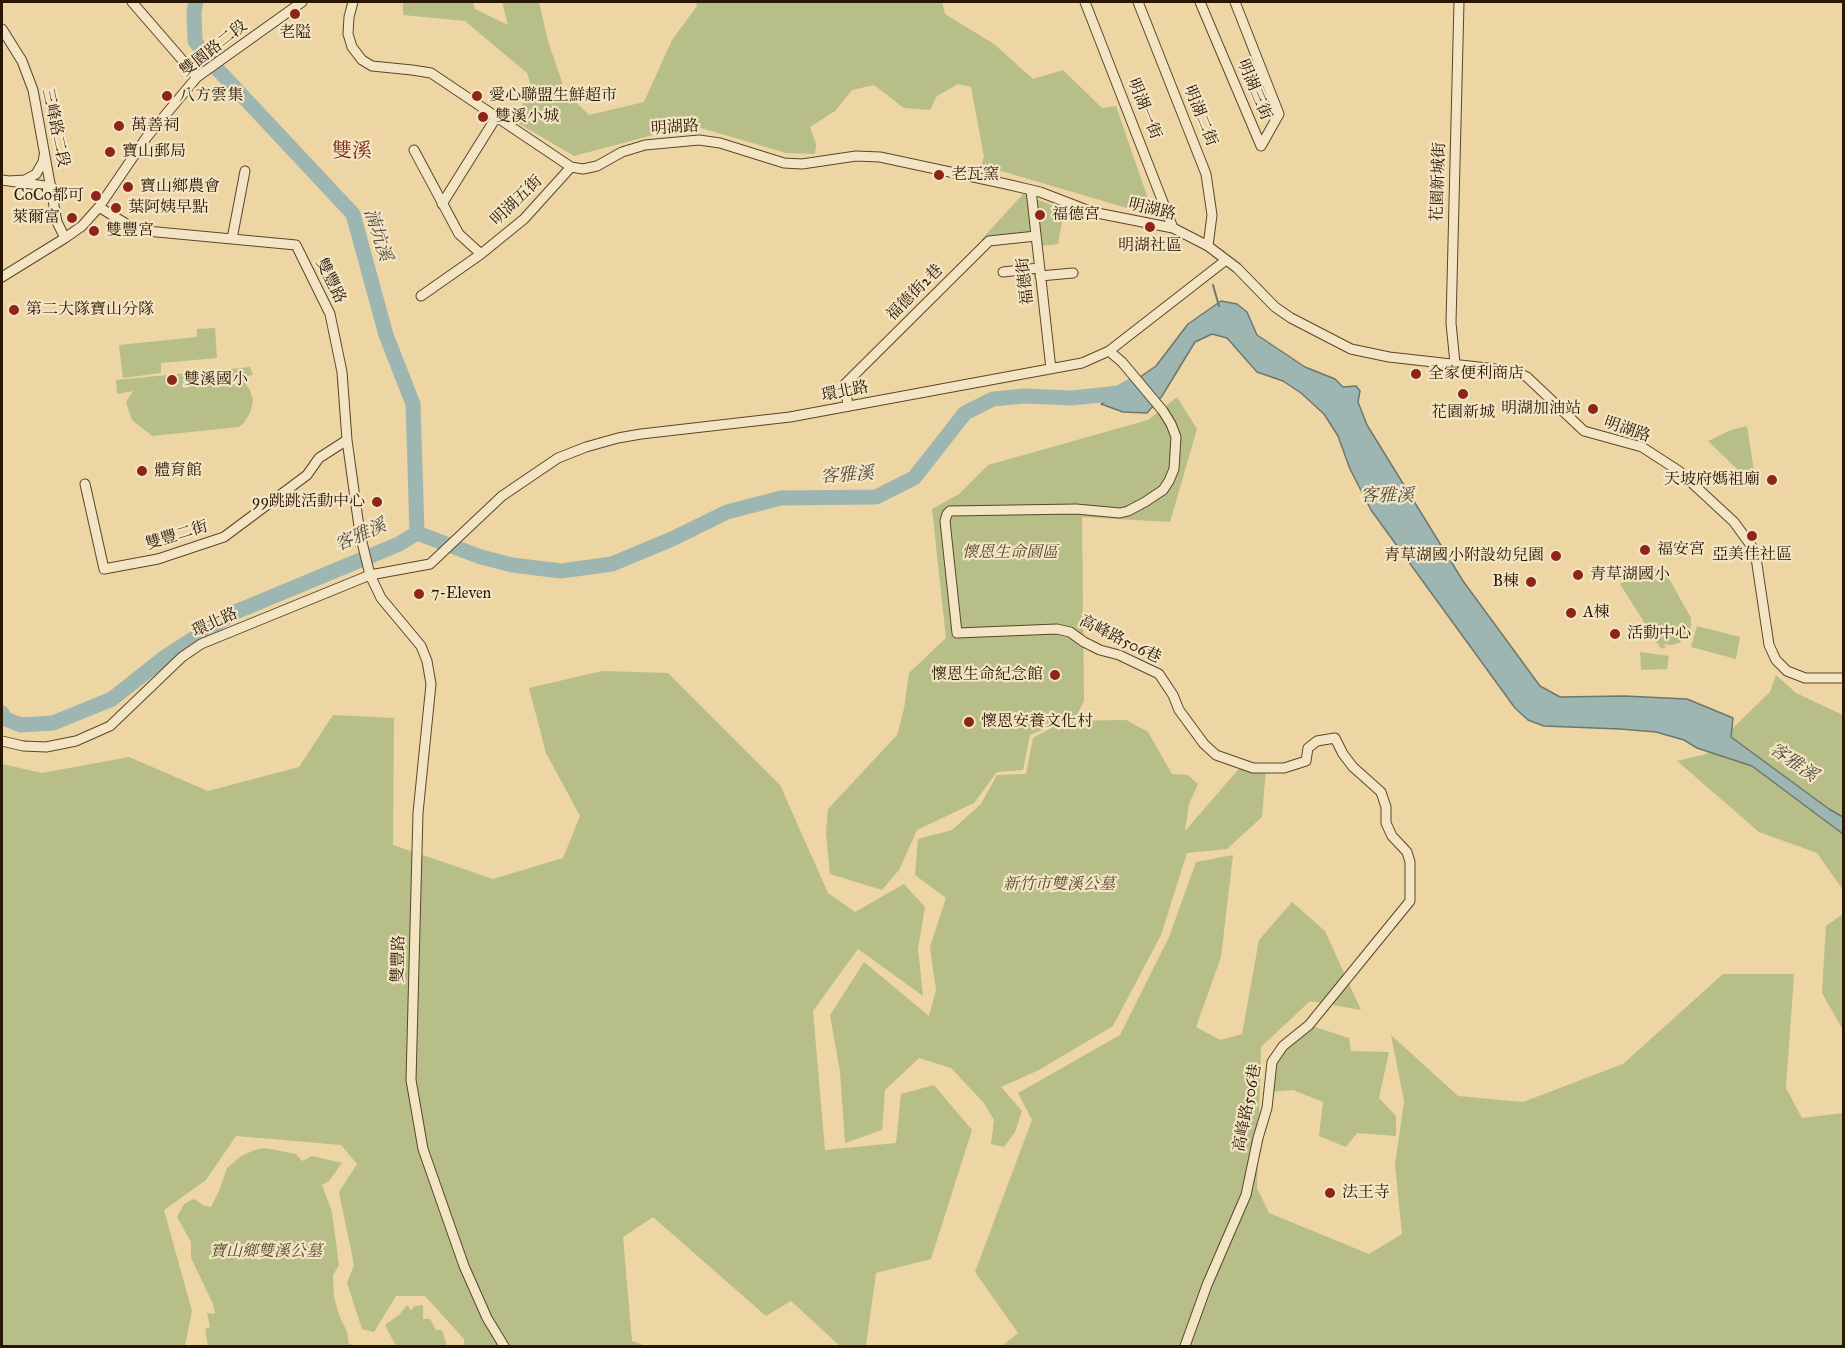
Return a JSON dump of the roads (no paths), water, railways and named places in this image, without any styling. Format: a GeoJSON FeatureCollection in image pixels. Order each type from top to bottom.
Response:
{"type":"FeatureCollection","features":[{"type":"Feature","properties":{"kind":"street"},"geometry":{"type":"LineString","coordinates":[[132,2],[196,77]]}},
{"type":"Feature","properties":{"kind":"street","name":"雙園路二段"},"geometry":{"type":"LineString","coordinates":[[2,277],[82,226],[99,207],[146,138],[196,77],[302,2]]}},
{"type":"Feature","properties":{"kind":"street"},"geometry":{"type":"LineString","coordinates":[[353,2],[348,34],[352,47],[362,60],[372,66],[431,73],[571,167]]}},
{"type":"Feature","properties":{"kind":"street","name":"明湖一街"},"geometry":{"type":"LineString","coordinates":[[1085,2],[1173,228]]}},
{"type":"Feature","properties":{"kind":"street","name":"明湖二街"},"geometry":{"type":"LineString","coordinates":[[1138,2],[1206,174],[1212,215],[1208,246]]}},
{"type":"Feature","properties":{"kind":"street","name":"明湖三街"},"geometry":{"type":"LineString","coordinates":[[1200,2],[1261,146],[1279,114],[1234,2]]}},
{"type":"Feature","properties":{"kind":"street","name":"花園新城街"},"geometry":{"type":"LineString","coordinates":[[1455,363],[1451,323],[1459,2]]}},
{"type":"Feature","properties":{"kind":"street","name":"三峰路二段"},"geometry":{"type":"LineString","coordinates":[[2,29],[22,61],[33,90],[57,222],[65,238]]}},
{"type":"Feature","properties":{"kind":"street"},"geometry":{"type":"LineString","coordinates":[[442,204],[497,116]]}},
{"type":"Feature","properties":{"kind":"street","name":"明湖路"},"geometry":{"type":"LineString","coordinates":[[571,167],[583,169],[597,166],[622,152],[645,145],[699,140],[720,143],[784,163],[802,164],[856,156],[880,157],[1031,190],[1092,212],[1173,228],[1208,246],[1238,268],[1275,307],[1338,344],[1377,355],[1514,372],[1527,377],[1584,431],[1642,447],[1679,471],[1734,522],[1755,551],[1769,645],[1776,660],[1788,671],[1805,678],[1844,678]]}},
{"type":"Feature","properties":{"kind":"street"},"geometry":{"type":"LineString","coordinates":[[5,181],[25,180],[36,174],[43,162],[45,150]]}},
{"type":"Feature","properties":{"kind":"street"},"geometry":{"type":"LineString","coordinates":[[414,150],[459,234],[481,254]]}},
{"type":"Feature","properties":{"kind":"street","name":"明湖五街"},"geometry":{"type":"LineString","coordinates":[[421,296],[481,254],[524,219],[571,167]]}},
{"type":"Feature","properties":{"kind":"street"},"geometry":{"type":"LineString","coordinates":[[232,239],[245,171]]}},
{"type":"Feature","properties":{"kind":"street"},"geometry":{"type":"LineString","coordinates":[[5,181],[52,187]]}},
{"type":"Feature","properties":{"kind":"street","name":"福德街"},"geometry":{"type":"LineString","coordinates":[[1031,190],[1050,369]]}},
{"type":"Feature","properties":{"kind":"street","name":"雙豐路"},"geometry":{"type":"LineString","coordinates":[[99,207],[136,230],[296,245],[330,314],[342,372],[346,440],[360,534],[370,574],[381,598],[421,646],[427,661],[431,684],[418,813],[411,1080],[423,1149],[464,1266],[487,1318],[504,1347]]}},
{"type":"Feature","properties":{"kind":"street","name":"福德街2巷"},"geometry":{"type":"LineString","coordinates":[[848,406],[845,384],[989,241],[1036,236]]}},
{"type":"Feature","properties":{"kind":"street","name":"環北路"},"geometry":{"type":"LineString","coordinates":[[2,741],[23,746],[46,747],[76,741],[110,726],[182,657],[201,644],[370,574],[430,564],[502,496],[558,458],[618,438],[790,417],[1082,363],[1109,351],[1226,260]]}},
{"type":"Feature","properties":{"kind":"street"},"geometry":{"type":"LineString","coordinates":[[1003,272],[1073,273]]}},
{"type":"Feature","properties":{"kind":"street","name":"高峰路506巷"},"geometry":{"type":"LineString","coordinates":[[1109,351],[1122,362],[1171,424],[1176,437],[1174,469],[1163,490],[1128,511],[1120,513],[1076,509],[956,510],[947,514],[945,521],[957,633],[1057,629],[1070,632],[1100,650],[1119,655],[1159,674],[1173,695],[1179,710],[1204,744],[1216,755],[1253,768],[1284,768],[1306,761],[1308,748],[1317,741],[1335,738],[1353,767],[1381,792],[1386,807],[1386,823],[1392,836],[1407,852],[1411,877],[1410,902],[1309,1025],[1283,1046],[1272,1062],[1267,1108],[1246,1195],[1207,1285],[1185,1347]]}},
{"type":"Feature","properties":{"kind":"street","name":"雙豐二街"},"geometry":{"type":"LineString","coordinates":[[85,484],[104,569],[158,559],[224,537],[307,475],[319,458],[346,440]]}},
{"type":"Feature","properties":{"kind":"water","name":"客雅溪"},"geometry":{"type":"Polygon","coordinates":[[[1221,301],[1237,304],[1247,312],[1257,335],[1305,367],[1335,379],[1343,387],[1356,386],[1360,391],[1358,402],[1367,425],[1463,581],[1540,686],[1560,697],[1624,696],[1687,699],[1733,718],[1731,737],[1843,817],[1843,834],[1752,766],[1697,748],[1684,740],[1656,732],[1544,726],[1528,720],[1515,708],[1371,510],[1350,469],[1338,436],[1324,414],[1301,393],[1283,381],[1257,372],[1227,338],[1212,334],[1195,342],[1162,396],[1147,413],[1123,412],[1101,404],[1156,366],[1188,324],[1221,301]]]}},
{"type":"Feature","properties":{"kind":"waterway","name":"湳坑溪"},"geometry":{"type":"LineString","coordinates":[[196,2],[195,41],[207,58],[353,214],[386,335],[413,404],[417,533]]}},
{"type":"Feature","properties":{"kind":"waterway"},"geometry":{"type":"LineString","coordinates":[[1213,285],[1219,306]]}},
{"type":"Feature","properties":{"kind":"waterway","name":"客雅溪"},"geometry":{"type":"LineString","coordinates":[[2,713],[3,718],[21,725],[53,723],[112,699],[165,657],[233,613],[399,544],[417,533],[481,557],[512,565],[561,571],[612,564],[672,539],[727,512],[781,498],[876,497],[914,478],[965,413],[993,399],[1024,396],[1072,398],[1119,393],[1131,386]]}},
{"type":"Feature","properties":{"kind":"place","name":"老隘"},"geometry":{"type":"Point","coordinates":[295,14]}},
{"type":"Feature","properties":{"kind":"place","name":"八方雲集"},"geometry":{"type":"Point","coordinates":[167,96]}},
{"type":"Feature","properties":{"kind":"place","name":"愛心聯盟生鮮超市"},"geometry":{"type":"Point","coordinates":[477,96]}},
{"type":"Feature","properties":{"kind":"place","name":"雙溪小城"},"geometry":{"type":"Point","coordinates":[483,117]}},
{"type":"Feature","properties":{"kind":"place","name":"萬善祠"},"geometry":{"type":"Point","coordinates":[119,126]}},
{"type":"Feature","properties":{"kind":"place","name":"寶山郵局"},"geometry":{"type":"Point","coordinates":[110,152]}},
{"type":"Feature","properties":{"kind":"place","name":"老瓦窯"},"geometry":{"type":"Point","coordinates":[939,175]}},
{"type":"Feature","properties":{"kind":"place","name":"寶山鄉農會"},"geometry":{"type":"Point","coordinates":[128,187]}},
{"type":"Feature","properties":{"kind":"place","name":"CoCo都可"},"geometry":{"type":"Point","coordinates":[96,196]}},
{"type":"Feature","properties":{"kind":"place","name":"葉阿姨早點"},"geometry":{"type":"Point","coordinates":[116,208]}},
{"type":"Feature","properties":{"kind":"place","name":"福德宮"},"geometry":{"type":"Point","coordinates":[1040,215]}},
{"type":"Feature","properties":{"kind":"place","name":"萊爾富"},"geometry":{"type":"Point","coordinates":[72,218]}},
{"type":"Feature","properties":{"kind":"place","name":"明湖社區"},"geometry":{"type":"Point","coordinates":[1150,227]}},
{"type":"Feature","properties":{"kind":"place","name":"雙豐宮"},"geometry":{"type":"Point","coordinates":[94,231]}},
{"type":"Feature","properties":{"kind":"place","name":"第二大隊寶山分隊"},"geometry":{"type":"Point","coordinates":[14,310]}},
{"type":"Feature","properties":{"kind":"place","name":"全家便利商店"},"geometry":{"type":"Point","coordinates":[1416,374]}},
{"type":"Feature","properties":{"kind":"place","name":"雙溪國小"},"geometry":{"type":"Point","coordinates":[172,380]}},
{"type":"Feature","properties":{"kind":"place","name":"花園新城"},"geometry":{"type":"Point","coordinates":[1463,394]}},
{"type":"Feature","properties":{"kind":"place","name":"明湖加油站"},"geometry":{"type":"Point","coordinates":[1593,409]}},
{"type":"Feature","properties":{"kind":"place","name":"體育館"},"geometry":{"type":"Point","coordinates":[142,471]}},
{"type":"Feature","properties":{"kind":"place","name":"天坡府媽祖廟"},"geometry":{"type":"Point","coordinates":[1772,480]}},
{"type":"Feature","properties":{"kind":"place","name":"99跳跳活動中心"},"geometry":{"type":"Point","coordinates":[377,502]}},
{"type":"Feature","properties":{"kind":"place","name":"亞美佳社區"},"geometry":{"type":"Point","coordinates":[1752,536]}},
{"type":"Feature","properties":{"kind":"place","name":"福安宮"},"geometry":{"type":"Point","coordinates":[1645,550]}},
{"type":"Feature","properties":{"kind":"place","name":"青草湖國小附設幼兒園"},"geometry":{"type":"Point","coordinates":[1556,556]}},
{"type":"Feature","properties":{"kind":"place","name":"青草湖國小"},"geometry":{"type":"Point","coordinates":[1578,575]}},
{"type":"Feature","properties":{"kind":"place","name":"B棟"},"geometry":{"type":"Point","coordinates":[1531,582]}},
{"type":"Feature","properties":{"kind":"place","name":"7-Eleven"},"geometry":{"type":"Point","coordinates":[419,594]}},
{"type":"Feature","properties":{"kind":"place","name":"A棟"},"geometry":{"type":"Point","coordinates":[1571,613]}},
{"type":"Feature","properties":{"kind":"place","name":"活動中心"},"geometry":{"type":"Point","coordinates":[1615,634]}},
{"type":"Feature","properties":{"kind":"place","name":"懷恩生命紀念館"},"geometry":{"type":"Point","coordinates":[1055,675]}},
{"type":"Feature","properties":{"kind":"place","name":"懷恩安養文化村"},"geometry":{"type":"Point","coordinates":[969,722]}},
{"type":"Feature","properties":{"kind":"place","name":"法王寺"},"geometry":{"type":"Point","coordinates":[1330,1193]}},
{"type":"Feature","properties":{"kind":"district","name":"雙溪"},"geometry":{"type":"Point","coordinates":[352,152]}},
{"type":"Feature","properties":{"kind":"park label","name":"懷恩生命園區"},"geometry":{"type":"Point","coordinates":[1010,553]}},
{"type":"Feature","properties":{"kind":"park label","name":"新竹市雙溪公墓"},"geometry":{"type":"Point","coordinates":[1059,885]}},
{"type":"Feature","properties":{"kind":"park label","name":"寶山鄉雙溪公墓"},"geometry":{"type":"Point","coordinates":[266,1252]}}]}
